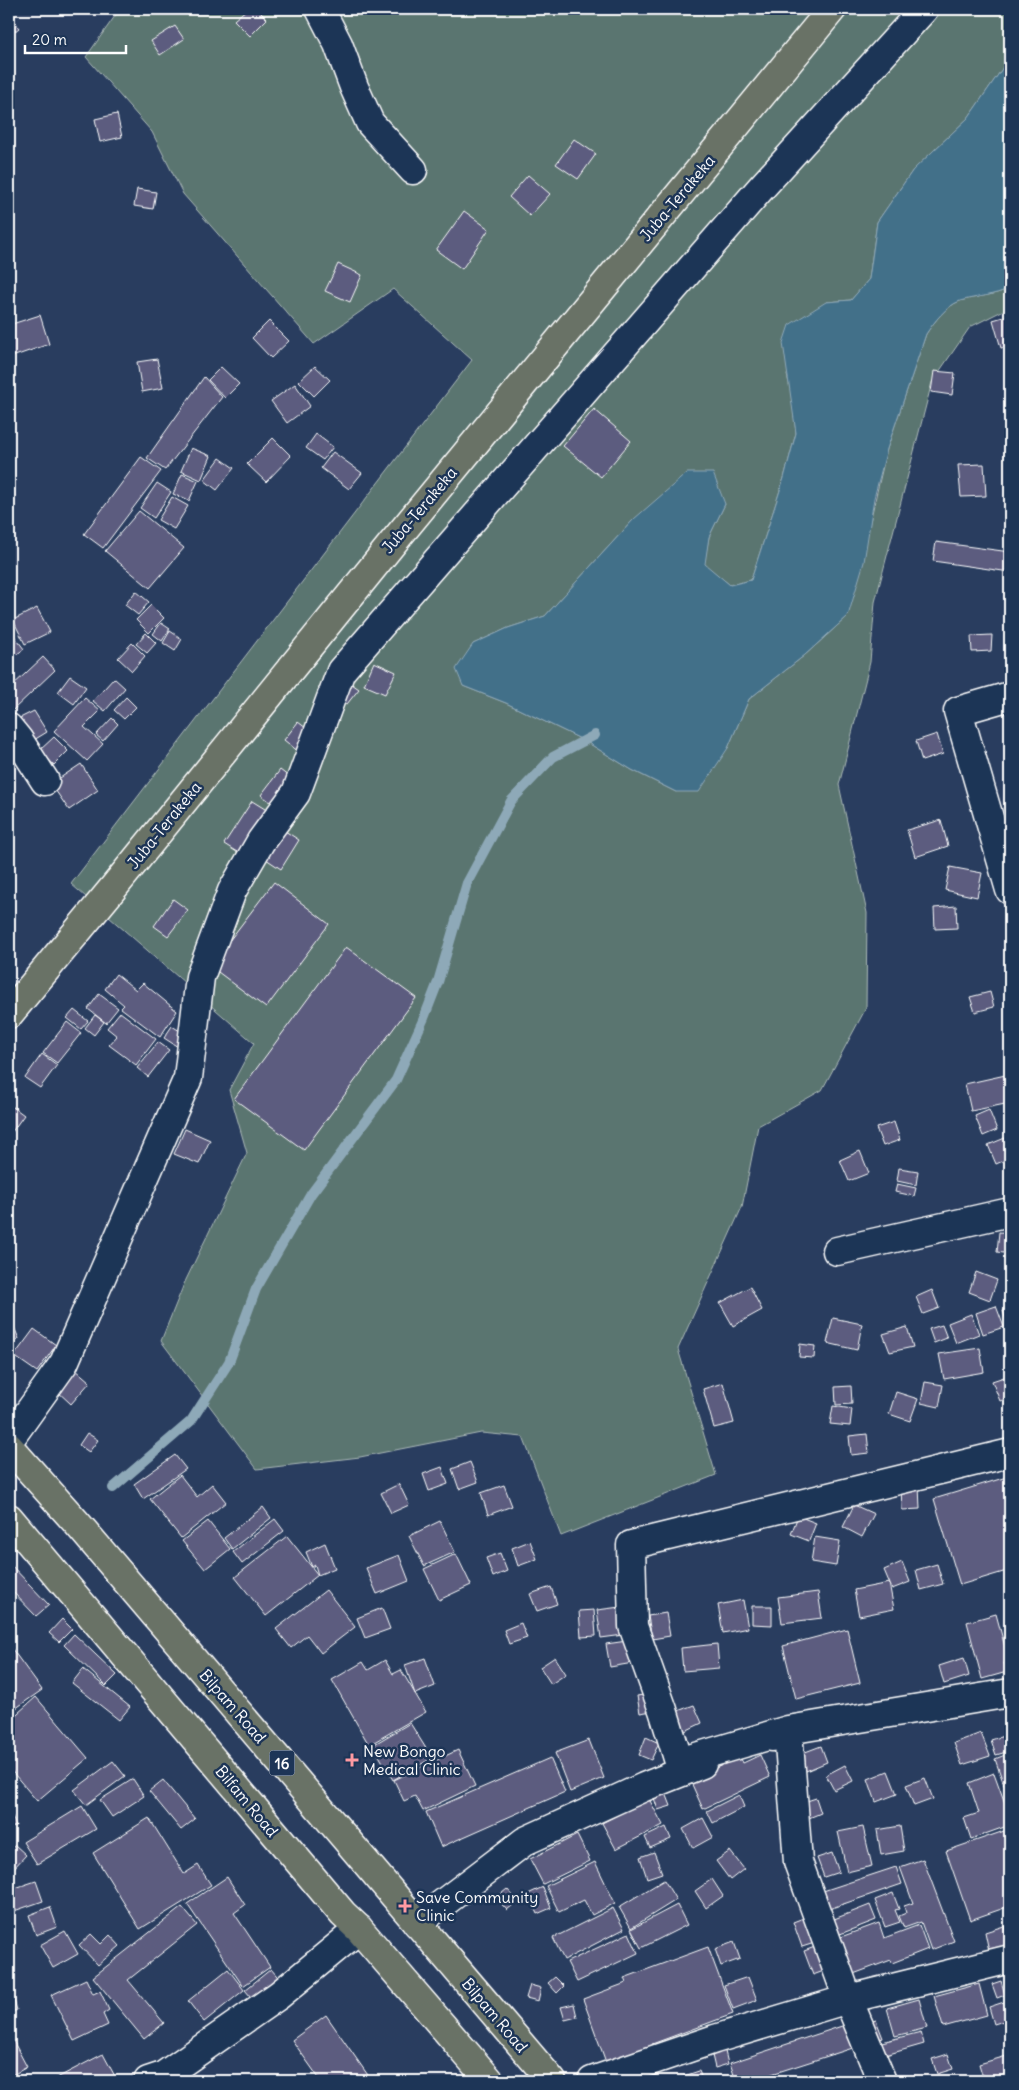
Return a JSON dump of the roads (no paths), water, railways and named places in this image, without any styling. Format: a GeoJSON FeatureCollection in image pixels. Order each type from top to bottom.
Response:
{"type":"FeatureCollection","features":[{"type":"Feature","properties":{"kind":"main road","name":"Juba-Terakeka"},"geometry":{"type":"LineString","coordinates":[[9,1014],[114,888],[391,545],[832,9]]}},
{"type":"Feature","properties":{"kind":"main road","name":"Bilpam Road"},"geometry":{"type":"LineString","coordinates":[[9,1448],[76,1522],[552,2081]]}},
{"type":"Feature","properties":{"kind":"main road","name":"Bilfam Road"},"geometry":{"type":"LineString","coordinates":[[9,1518],[343,1914],[359,1929],[490,2081]]}},
{"type":"Feature","properties":{"kind":"street"},"geometry":{"type":"LineString","coordinates":[[320,9],[338,44],[370,123],[414,170]]}},
{"type":"Feature","properties":{"kind":"street"},"geometry":{"type":"LineString","coordinates":[[9,1440],[64,1364],[188,1078],[200,977],[232,890],[261,841],[296,793],[341,671],[761,188],[924,9]]}},
{"type":"Feature","properties":{"kind":"street"},"geometry":{"type":"LineString","coordinates":[[1010,696],[958,711],[1010,890]]}},
{"type":"Feature","properties":{"kind":"street"},"geometry":{"type":"LineString","coordinates":[[9,728],[45,781]]}},
{"type":"Feature","properties":{"kind":"street"},"geometry":{"type":"LineString","coordinates":[[837,1251],[1010,1212]]}},
{"type":"Feature","properties":{"kind":"street"},"geometry":{"type":"LineString","coordinates":[[1010,1453],[631,1545],[633,1626],[664,1710],[679,1762],[788,1730],[1010,1693]]}},
{"type":"Feature","properties":{"kind":"street"},"geometry":{"type":"LineString","coordinates":[[417,1923],[525,1841],[644,1788],[788,1730]]}},
{"type":"Feature","properties":{"kind":"street"},"geometry":{"type":"LineString","coordinates":[[788,1730],[798,1862],[848,1999],[882,2081]]}},
{"type":"Feature","properties":{"kind":"street"},"geometry":{"type":"LineString","coordinates":[[148,2081],[163,2076],[279,1995],[359,1929]]}},
{"type":"Feature","properties":{"kind":"street"},"geometry":{"type":"LineString","coordinates":[[592,2081],[715,2039],[848,1999],[1010,1959]]}},
{"type":"Feature","properties":{"kind":"water"},"geometry":{"type":"Polygon","coordinates":[[[1010,50],[1010,288],[998,293],[955,303],[941,315],[926,334],[887,449],[874,498],[864,562],[848,616],[805,655],[749,699],[728,748],[699,792],[676,792],[632,770],[585,741],[506,703],[463,686],[456,669],[473,644],[508,628],[545,616],[634,519],[687,473],[713,473],[725,504],[709,537],[705,564],[730,585],[751,580],[784,478],[796,433],[783,343],[789,325],[826,302],[851,300],[869,279],[877,222],[913,170],[968,118],[1002,69],[1010,50]]]}},
{"type":"Feature","properties":{"kind":"waterway"},"geometry":{"type":"LineString","coordinates":[[113,1488],[191,1421],[229,1362],[256,1289],[311,1194],[396,1080],[438,982],[467,883],[511,801],[553,757],[595,735]]}},
{"type":"Feature","properties":{"kind":"place","name":"New Bongo Medical Clinic"},"geometry":{"type":"Point","coordinates":[352,1760]}},
{"type":"Feature","properties":{"kind":"place","name":"Save Community Clinic"},"geometry":{"type":"Point","coordinates":[405,1906]}}]}
